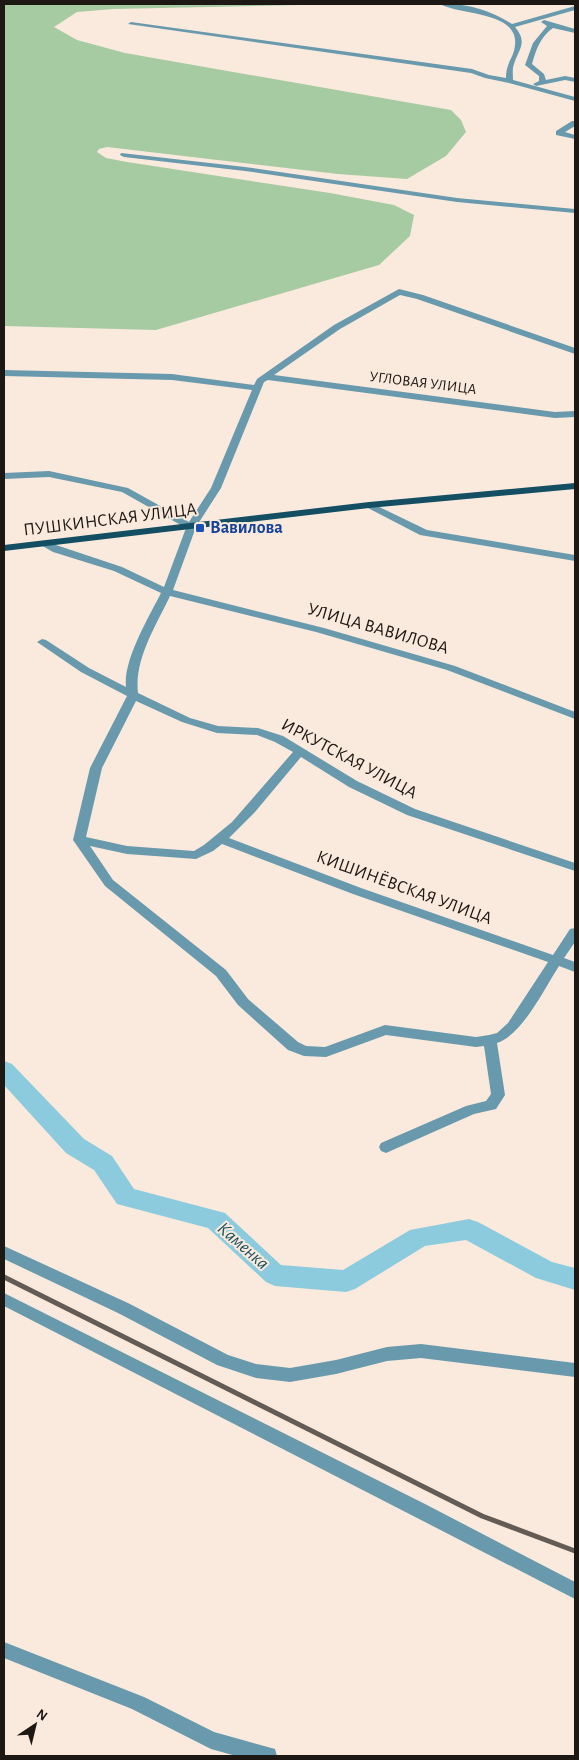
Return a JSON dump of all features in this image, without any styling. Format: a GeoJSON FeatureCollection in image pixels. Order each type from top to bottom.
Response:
{"type":"FeatureCollection","features":[{"type":"Feature","properties":{"kind":"main road","name":"ПУШКИНСКАЯ УЛИЦА"},"geometry":{"type":"LineString","coordinates":[[4,548],[369,505],[575,486]]}},
{"type":"Feature","properties":{"kind":"street"},"geometry":{"type":"LineString","coordinates":[[443,4],[487,14],[513,26],[518,34],[519,47],[510,68],[510,81]]}},
{"type":"Feature","properties":{"kind":"street"},"geometry":{"type":"LineString","coordinates":[[513,26],[575,8]]}},
{"type":"Feature","properties":{"kind":"street"},"geometry":{"type":"LineString","coordinates":[[539,19],[552,26],[575,31]]}},
{"type":"Feature","properties":{"kind":"street"},"geometry":{"type":"LineString","coordinates":[[131,24],[472,71],[575,100]]}},
{"type":"Feature","properties":{"kind":"street"},"geometry":{"type":"LineString","coordinates":[[543,82],[542,75],[528,65],[537,39],[552,26]]}},
{"type":"Feature","properties":{"kind":"street"},"geometry":{"type":"LineString","coordinates":[[527,88],[543,82],[565,78],[575,80]]}},
{"type":"Feature","properties":{"kind":"street"},"geometry":{"type":"LineString","coordinates":[[575,123],[559,133],[575,137]]}},
{"type":"Feature","properties":{"kind":"street"},"geometry":{"type":"LineString","coordinates":[[124,154],[457,200],[575,211]]}},
{"type":"Feature","properties":{"kind":"street"},"geometry":{"type":"LineString","coordinates":[[575,351],[420,296],[399,292],[337,327],[260,381],[216,488],[192,527],[166,592],[140,647],[131,680],[133,696],[96,768],[79,840],[109,883],[221,973],[243,1002],[293,1046],[304,1051],[326,1052],[385,1030],[462,1041],[490,1040],[502,1036],[514,1026],[575,932]]}},
{"type":"Feature","properties":{"kind":"street"},"geometry":{"type":"LineString","coordinates":[[4,373],[172,377],[257,388]]}},
{"type":"Feature","properties":{"kind":"street","name":"УГЛОВАЯ УЛИЦА"},"geometry":{"type":"LineString","coordinates":[[267,377],[555,415],[575,414]]}},
{"type":"Feature","properties":{"kind":"street"},"geometry":{"type":"LineString","coordinates":[[4,476],[49,474],[125,490],[192,527]]}},
{"type":"Feature","properties":{"kind":"street"},"geometry":{"type":"LineString","coordinates":[[369,505],[424,533],[575,558]]}},
{"type":"Feature","properties":{"kind":"street","name":"УЛИЦА ВАВИЛОВА"},"geometry":{"type":"LineString","coordinates":[[44,544],[57,550],[118,569],[166,592],[320,630],[451,668],[575,716]]}},
{"type":"Feature","properties":{"kind":"street","name":"ИРКУТСКАЯ УЛИЦА"},"geometry":{"type":"LineString","coordinates":[[42,642],[85,670],[133,696],[186,720],[217,729],[258,732],[279,739],[353,784],[411,812],[575,867]]}},
{"type":"Feature","properties":{"kind":"street"},"geometry":{"type":"LineString","coordinates":[[79,840],[127,850],[196,855],[204,852],[222,840],[299,752]]}},
{"type":"Feature","properties":{"kind":"street","name":"КИШИНЁВСКАЯ УЛИЦА"},"geometry":{"type":"LineString","coordinates":[[222,840],[357,891],[575,967]]}},
{"type":"Feature","properties":{"kind":"street"},"geometry":{"type":"LineString","coordinates":[[386,1147],[471,1110],[486,1107],[496,1100],[498,1095],[490,1040]]}},
{"type":"Feature","properties":{"kind":"street"},"geometry":{"type":"LineString","coordinates":[[4,1252],[123,1308],[223,1360],[256,1371],[290,1375],[336,1367],[387,1354],[421,1351],[575,1370]]}},
{"type":"Feature","properties":{"kind":"street"},"geometry":{"type":"LineString","coordinates":[[4,1299],[419,1509],[575,1591]]}},
{"type":"Feature","properties":{"kind":"street"},"geometry":{"type":"LineString","coordinates":[[4,1650],[138,1703],[211,1740],[268,1756]]}},
{"type":"Feature","properties":{"kind":"green space"},"geometry":{"type":"Polygon","coordinates":[[[4,4],[350,4],[113,9],[77,12],[54,27],[77,40],[125,53],[451,110],[461,120],[466,132],[446,156],[407,179],[338,174],[107,147],[99,149],[97,152],[106,158],[127,162],[330,193],[394,205],[414,215],[410,236],[379,265],[156,330],[4,326],[4,4]]]}},
{"type":"Feature","properties":{"kind":"waterway","name":"Каменка"},"geometry":{"type":"LineString","coordinates":[[4,1070],[75,1146],[103,1163],[126,1197],[216,1220],[275,1275],[346,1281],[419,1237],[469,1229],[545,1271],[575,1279]]}},
{"type":"Feature","properties":{"kind":"railway"},"geometry":{"type":"LineString","coordinates":[[4,1277],[482,1516],[575,1551]]}},
{"type":"Feature","properties":{"kind":"place","name":"Вавилова"},"geometry":{"type":"Point","coordinates":[200,528]}}]}
